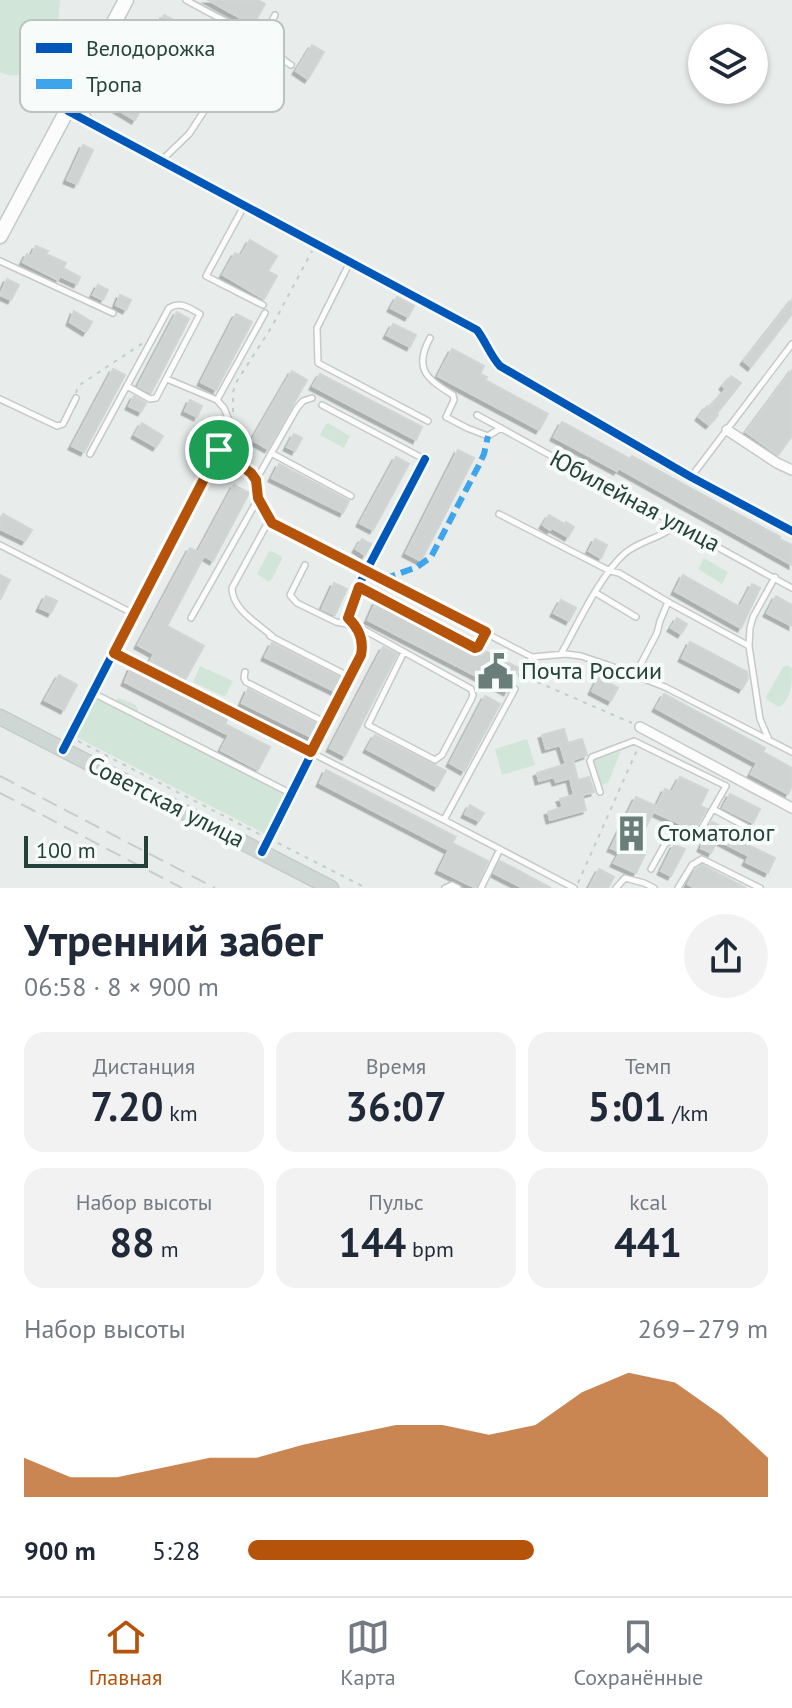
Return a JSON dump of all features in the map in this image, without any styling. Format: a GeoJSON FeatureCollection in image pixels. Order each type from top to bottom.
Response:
{"type":"FeatureCollection","features":[{"type":"Feature","properties":{"kind":"main road"},"geometry":{"type":"LineString","coordinates":[[0,236],[67,112]]}},
{"type":"Feature","properties":{"kind":"main road","name":"Советская улица"},"geometry":{"type":"LineString","coordinates":[[0,717],[67,743],[265,845],[331,888]]}},
{"type":"Feature","properties":{"kind":"street"},"geometry":{"type":"LineString","coordinates":[[70,112],[477,330],[500,366],[691,477],[792,531]]}},
{"type":"Feature","properties":{"kind":"street"},"geometry":{"type":"LineString","coordinates":[[67,743],[231,425]]}},
{"type":"Feature","properties":{"kind":"street"},"geometry":{"type":"LineString","coordinates":[[727,430],[792,470]]}},
{"type":"Feature","properties":{"kind":"street"},"geometry":{"type":"LineString","coordinates":[[265,845],[361,655],[363,646],[357,626],[348,614],[367,570],[425,459]]}},
{"type":"Feature","properties":{"kind":"street"},"geometry":{"type":"LineString","coordinates":[[640,727],[792,808]]}},
{"type":"Feature","properties":{"kind":"street"},"geometry":{"type":"LineString","coordinates":[[726,786],[730,775]]}},
{"type":"Feature","properties":{"kind":"lane"},"geometry":{"type":"LineString","coordinates":[[186,0],[225,20]]}},
{"type":"Feature","properties":{"kind":"lane"},"geometry":{"type":"LineString","coordinates":[[272,20],[275,15]]}},
{"type":"Feature","properties":{"kind":"lane"},"geometry":{"type":"LineString","coordinates":[[284,60],[291,65]]}},
{"type":"Feature","properties":{"kind":"lane"},"geometry":{"type":"LineString","coordinates":[[86,112],[92,124]]}},
{"type":"Feature","properties":{"kind":"lane"},"geometry":{"type":"LineString","coordinates":[[161,161],[189,134],[204,112]]}},
{"type":"Feature","properties":{"kind":"lane"},"geometry":{"type":"LineString","coordinates":[[245,205],[206,276],[263,305]]}},
{"type":"Feature","properties":{"kind":"lane"},"geometry":{"type":"LineString","coordinates":[[0,261],[113,313]]}},
{"type":"Feature","properties":{"kind":"lane"},"geometry":{"type":"LineString","coordinates":[[350,261],[317,328],[318,363],[428,421]]}},
{"type":"Feature","properties":{"kind":"lane"},"geometry":{"type":"LineString","coordinates":[[90,454],[169,308],[182,304],[200,314],[156,398],[150,399],[127,386]]}},
{"type":"Feature","properties":{"kind":"lane"},"geometry":{"type":"LineString","coordinates":[[217,400],[265,313]]}},
{"type":"Feature","properties":{"kind":"lane"},"geometry":{"type":"LineString","coordinates":[[430,338],[422,356],[432,382],[453,395],[454,400],[446,417],[488,436],[501,428]]}},
{"type":"Feature","properties":{"kind":"lane"},"geometry":{"type":"LineString","coordinates":[[691,477],[792,344]]}},
{"type":"Feature","properties":{"kind":"lane"},"geometry":{"type":"LineString","coordinates":[[167,379],[217,400],[231,425]]}},
{"type":"Feature","properties":{"kind":"lane"},"geometry":{"type":"LineString","coordinates":[[0,399],[57,426],[63,424],[76,398]]}},
{"type":"Feature","properties":{"kind":"lane"},"geometry":{"type":"LineString","coordinates":[[256,480],[297,408],[303,401],[312,398]]}},
{"type":"Feature","properties":{"kind":"lane"},"geometry":{"type":"LineString","coordinates":[[322,405],[425,459]]}},
{"type":"Feature","properties":{"kind":"lane","name":"Юбилейная улица"},"geometry":{"type":"LineString","coordinates":[[477,415],[792,588]]}},
{"type":"Feature","properties":{"kind":"lane"},"geometry":{"type":"LineString","coordinates":[[219,450],[251,473],[256,480],[258,498],[272,523],[532,657],[581,656],[635,675],[665,687],[792,752]]}},
{"type":"Feature","properties":{"kind":"lane"},"geometry":{"type":"LineString","coordinates":[[271,453],[351,496]]}},
{"type":"Feature","properties":{"kind":"lane"},"geometry":{"type":"LineString","coordinates":[[191,618],[258,498]]}},
{"type":"Feature","properties":{"kind":"lane"},"geometry":{"type":"LineString","coordinates":[[499,514],[619,573],[749,646]]}},
{"type":"Feature","properties":{"kind":"lane"},"geometry":{"type":"LineString","coordinates":[[272,523],[266,526],[231,594],[242,610],[270,636],[350,677]]}},
{"type":"Feature","properties":{"kind":"lane"},"geometry":{"type":"LineString","coordinates":[[561,655],[619,558],[676,524]]}},
{"type":"Feature","properties":{"kind":"lane"},"geometry":{"type":"LineString","coordinates":[[0,545],[134,614]]}},
{"type":"Feature","properties":{"kind":"lane"},"geometry":{"type":"LineString","coordinates":[[305,565],[290,595],[297,603],[336,622],[357,626],[471,689],[473,695],[442,755],[435,760],[368,725],[404,652]]}},
{"type":"Feature","properties":{"kind":"lane"},"geometry":{"type":"LineString","coordinates":[[769,741],[760,719],[749,646],[751,623],[775,577]]}},
{"type":"Feature","properties":{"kind":"lane"},"geometry":{"type":"LineString","coordinates":[[359,587],[475,648],[486,632]]}},
{"type":"Feature","properties":{"kind":"lane"},"geometry":{"type":"LineString","coordinates":[[596,593],[636,617]]}},
{"type":"Feature","properties":{"kind":"lane"},"geometry":{"type":"LineString","coordinates":[[635,675],[657,633],[668,602]]}},
{"type":"Feature","properties":{"kind":"lane"},"geometry":{"type":"LineString","coordinates":[[114,653],[575,888]]}},
{"type":"Feature","properties":{"kind":"lane"},"geometry":{"type":"LineString","coordinates":[[522,675],[532,657]]}},
{"type":"Feature","properties":{"kind":"lane"},"geometry":{"type":"LineString","coordinates":[[245,672],[246,682],[326,723]]}},
{"type":"Feature","properties":{"kind":"lane"},"geometry":{"type":"LineString","coordinates":[[444,820],[515,689]]}},
{"type":"Feature","properties":{"kind":"lane"},"geometry":{"type":"LineString","coordinates":[[93,693],[290,793]]}},
{"type":"Feature","properties":{"kind":"lane"},"geometry":{"type":"LineString","coordinates":[[600,792],[590,761],[592,757],[634,741],[726,786],[698,835],[665,844],[651,869]]}},
{"type":"Feature","properties":{"kind":"lane"},"geometry":{"type":"LineString","coordinates":[[713,809],[754,831]]}},
{"type":"Feature","properties":{"kind":"lane"},"geometry":{"type":"LineString","coordinates":[[481,888],[500,849]]}},
{"type":"Feature","properties":{"kind":"lane"},"geometry":{"type":"LineString","coordinates":[[678,888],[692,865],[702,859],[760,888]]}},
{"type":"Feature","properties":{"kind":"lane"},"geometry":{"type":"LineString","coordinates":[[616,888],[625,878],[654,888]]}},
{"type":"Feature","properties":{"kind":"lane"},"geometry":{"type":"LineString","coordinates":[[445,888],[452,885],[458,888]]}},
{"type":"Feature","properties":{"kind":"path"},"geometry":{"type":"LineString","coordinates":[[231,425],[233,392],[237,381],[271,328],[316,243]]}},
{"type":"Feature","properties":{"kind":"path"},"geometry":{"type":"LineString","coordinates":[[76,398],[78,386],[154,337]]}},
{"type":"Feature","properties":{"kind":"path"},"geometry":{"type":"LineString","coordinates":[[522,675],[640,727]]}},
{"type":"Feature","properties":{"kind":"path"},"geometry":{"type":"LineString","coordinates":[[67,743],[265,845],[366,888]]}},
{"type":"Feature","properties":{"kind":"path"},"geometry":{"type":"LineString","coordinates":[[575,888],[640,744]]}},
{"type":"Feature","properties":{"kind":"green space"},"geometry":{"type":"Polygon","coordinates":[[[0,0],[60,0],[58,20],[20,20],[20,74],[0,72],[0,0]]]}},
{"type":"Feature","properties":{"kind":"green space"},"geometry":{"type":"Polygon","coordinates":[[[328,423],[350,436],[344,448],[320,435],[328,423]]]}},
{"type":"Feature","properties":{"kind":"green space"},"geometry":{"type":"Polygon","coordinates":[[[271,551],[282,559],[269,582],[257,574],[271,551]]]}},
{"type":"Feature","properties":{"kind":"green space"},"geometry":{"type":"Polygon","coordinates":[[[704,558],[728,572],[722,584],[698,569],[704,558]]]}},
{"type":"Feature","properties":{"kind":"green space"},"geometry":{"type":"Polygon","coordinates":[[[787,665],[792,668],[790,690],[787,700],[779,707],[766,697],[787,665]]]}},
{"type":"Feature","properties":{"kind":"green space"},"geometry":{"type":"Polygon","coordinates":[[[200,666],[233,681],[225,697],[193,682],[200,666]]]}},
{"type":"Feature","properties":{"kind":"green space"},"geometry":{"type":"Polygon","coordinates":[[[95,696],[110,704],[119,698],[136,705],[136,716],[287,794],[267,835],[74,736],[95,696]]]}},
{"type":"Feature","properties":{"kind":"green space"},"geometry":{"type":"Polygon","coordinates":[[[527,739],[535,765],[502,775],[495,749],[527,739]]]}},
{"type":"Feature","properties":{"kind":"green space"},"geometry":{"type":"Polygon","coordinates":[[[621,751],[608,783],[601,785],[593,760],[621,751]]]}},
{"type":"Feature","properties":{"kind":"building"},"geometry":{"type":"Polygon","coordinates":[[[208,0],[258,0],[265,4],[256,20],[244,20],[208,0]]]}},
{"type":"Feature","properties":{"kind":"building"},"geometry":{"type":"Polygon","coordinates":[[[312,45],[324,52],[308,79],[296,71],[312,45]]]}},
{"type":"Feature","properties":{"kind":"building"},"geometry":{"type":"Polygon","coordinates":[[[121,112],[139,112],[135,120],[121,112]]]}},
{"type":"Feature","properties":{"kind":"building"},"geometry":{"type":"Polygon","coordinates":[[[83,145],[93,150],[77,184],[67,180],[83,145]]]}},
{"type":"Feature","properties":{"kind":"building"},"geometry":{"type":"Polygon","coordinates":[[[250,240],[277,256],[268,271],[277,276],[264,299],[223,275],[235,253],[241,256],[250,240]]]}},
{"type":"Feature","properties":{"kind":"building"},"geometry":{"type":"Polygon","coordinates":[[[36,246],[66,263],[63,268],[80,277],[77,284],[60,276],[58,280],[23,262],[27,254],[31,256],[36,246]]]}},
{"type":"Feature","properties":{"kind":"building"},"geometry":{"type":"Polygon","coordinates":[[[7,279],[19,285],[11,300],[0,295],[7,279]]]}},
{"type":"Feature","properties":{"kind":"building"},"geometry":{"type":"Polygon","coordinates":[[[98,285],[108,290],[103,300],[93,295],[98,285]]]}},
{"type":"Feature","properties":{"kind":"building"},"geometry":{"type":"Polygon","coordinates":[[[120,295],[131,300],[126,310],[116,305],[120,295]]]}},
{"type":"Feature","properties":{"kind":"building"},"geometry":{"type":"Polygon","coordinates":[[[397,297],[414,306],[408,317],[391,308],[397,297]]]}},
{"type":"Feature","properties":{"kind":"building"},"geometry":{"type":"Polygon","coordinates":[[[792,300],[792,314],[751,367],[744,361],[792,300]]]}},
{"type":"Feature","properties":{"kind":"building"},"geometry":{"type":"Polygon","coordinates":[[[74,311],[92,322],[86,332],[70,322],[74,311]]]}},
{"type":"Feature","properties":{"kind":"building"},"geometry":{"type":"Polygon","coordinates":[[[177,312],[189,319],[151,393],[138,386],[177,312]]]}},
{"type":"Feature","properties":{"kind":"building"},"geometry":{"type":"Polygon","coordinates":[[[236,314],[252,322],[216,390],[201,382],[236,314]]]}},
{"type":"Feature","properties":{"kind":"building"},"geometry":{"type":"Polygon","coordinates":[[[393,324],[416,335],[410,347],[387,335],[393,324]]]}},
{"type":"Feature","properties":{"kind":"building"},"geometry":{"type":"Polygon","coordinates":[[[452,349],[484,366],[480,374],[487,377],[485,380],[548,414],[539,430],[438,376],[452,349]]]}},
{"type":"Feature","properties":{"kind":"building"},"geometry":{"type":"Polygon","coordinates":[[[113,369],[125,375],[84,452],[72,446],[113,369]]]}},
{"type":"Feature","properties":{"kind":"building"},"geometry":{"type":"Polygon","coordinates":[[[792,370],[792,436],[778,455],[746,432],[792,370]]]}},
{"type":"Feature","properties":{"kind":"building"},"geometry":{"type":"Polygon","coordinates":[[[292,371],[307,380],[268,449],[252,440],[292,371]]]}},
{"type":"Feature","properties":{"kind":"building"},"geometry":{"type":"Polygon","coordinates":[[[320,374],[422,427],[416,440],[313,386],[320,374]]]}},
{"type":"Feature","properties":{"kind":"building"},"geometry":{"type":"Polygon","coordinates":[[[731,376],[741,383],[709,425],[699,417],[726,389],[723,386],[731,376]]]}},
{"type":"Feature","properties":{"kind":"building"},"geometry":{"type":"Polygon","coordinates":[[[134,396],[146,403],[141,412],[129,406],[134,396]]]}},
{"type":"Feature","properties":{"kind":"building"},"geometry":{"type":"Polygon","coordinates":[[[190,400],[202,406],[197,417],[185,411],[190,400]]]}},
{"type":"Feature","properties":{"kind":"building"},"geometry":{"type":"Polygon","coordinates":[[[562,422],[630,459],[632,456],[780,537],[792,545],[792,565],[618,468],[617,471],[554,437],[562,422]]]}},
{"type":"Feature","properties":{"kind":"building"},"geometry":{"type":"Polygon","coordinates":[[[142,423],[163,436],[156,447],[135,435],[142,423]]]}},
{"type":"Feature","properties":{"kind":"building"},"geometry":{"type":"Polygon","coordinates":[[[294,434],[302,438],[295,451],[287,447],[294,434]]]}},
{"type":"Feature","properties":{"kind":"building"},"geometry":{"type":"Polygon","coordinates":[[[458,450],[474,458],[421,561],[406,553],[458,450]]]}},
{"type":"Feature","properties":{"kind":"building"},"geometry":{"type":"Polygon","coordinates":[[[396,457],[409,464],[373,530],[360,523],[396,457]]]}},
{"type":"Feature","properties":{"kind":"building"},"geometry":{"type":"Polygon","coordinates":[[[279,464],[349,501],[343,513],[272,478],[279,464]]]}},
{"type":"Feature","properties":{"kind":"building"},"geometry":{"type":"Polygon","coordinates":[[[234,485],[249,493],[213,561],[204,556],[167,626],[204,646],[185,680],[150,662],[154,654],[138,645],[190,548],[198,552],[234,485]]]}},
{"type":"Feature","properties":{"kind":"building"},"geometry":{"type":"Polygon","coordinates":[[[3,514],[32,530],[25,541],[0,529],[3,514]]]}},
{"type":"Feature","properties":{"kind":"building"},"geometry":{"type":"Polygon","coordinates":[[[549,515],[574,527],[568,537],[543,525],[549,515]]]}},
{"type":"Feature","properties":{"kind":"building"},"geometry":{"type":"Polygon","coordinates":[[[362,539],[371,544],[365,555],[356,549],[362,539]]]}},
{"type":"Feature","properties":{"kind":"building"},"geometry":{"type":"Polygon","coordinates":[[[595,539],[607,545],[601,558],[589,551],[595,539]]]}},
{"type":"Feature","properties":{"kind":"building"},"geometry":{"type":"Polygon","coordinates":[[[0,575],[10,580],[0,600],[0,575]]]}},
{"type":"Feature","properties":{"kind":"building"},"geometry":{"type":"Polygon","coordinates":[[[683,575],[740,607],[752,584],[760,588],[741,628],[675,591],[683,575]]]}},
{"type":"Feature","properties":{"kind":"building"},"geometry":{"type":"Polygon","coordinates":[[[334,583],[347,589],[335,615],[322,609],[334,583]]]}},
{"type":"Feature","properties":{"kind":"building"},"geometry":{"type":"Polygon","coordinates":[[[46,596],[57,601],[51,613],[40,608],[46,596]]]}},
{"type":"Feature","properties":{"kind":"building"},"geometry":{"type":"Polygon","coordinates":[[[776,596],[792,605],[792,626],[767,613],[776,596]]]}},
{"type":"Feature","properties":{"kind":"building"},"geometry":{"type":"Polygon","coordinates":[[[561,600],[576,608],[569,621],[554,613],[561,600]]]}},
{"type":"Feature","properties":{"kind":"building"},"geometry":{"type":"Polygon","coordinates":[[[376,602],[472,653],[480,656],[483,650],[519,668],[507,692],[368,620],[376,602]]]}},
{"type":"Feature","properties":{"kind":"building"},"geometry":{"type":"Polygon","coordinates":[[[677,618],[687,624],[681,634],[671,628],[677,618]]]}},
{"type":"Feature","properties":{"kind":"building"},"geometry":{"type":"Polygon","coordinates":[[[690,642],[747,672],[748,678],[742,689],[682,658],[690,642]]]}},
{"type":"Feature","properties":{"kind":"building"},"geometry":{"type":"Polygon","coordinates":[[[272,643],[341,678],[334,691],[265,657],[272,643]]]}},
{"type":"Feature","properties":{"kind":"building"},"geometry":{"type":"Polygon","coordinates":[[[383,647],[397,654],[345,756],[330,748],[383,647]]]}},
{"type":"Feature","properties":{"kind":"building"},"geometry":{"type":"Polygon","coordinates":[[[131,668],[228,718],[225,724],[270,747],[258,770],[221,750],[229,735],[125,682],[131,668]]]}},
{"type":"Feature","properties":{"kind":"building"},"geometry":{"type":"Polygon","coordinates":[[[59,675],[77,685],[64,710],[45,700],[59,675]]]}},
{"type":"Feature","properties":{"kind":"building"},"geometry":{"type":"Polygon","coordinates":[[[599,677],[618,688],[611,701],[592,691],[599,677]]]}},
{"type":"Feature","properties":{"kind":"building"},"geometry":{"type":"Polygon","coordinates":[[[248,689],[317,724],[311,737],[242,703],[248,689]]]}},
{"type":"Feature","properties":{"kind":"building"},"geometry":{"type":"Polygon","coordinates":[[[664,694],[765,748],[763,752],[792,768],[792,786],[788,794],[751,774],[757,763],[656,708],[664,694]]]}},
{"type":"Feature","properties":{"kind":"building"},"geometry":{"type":"Polygon","coordinates":[[[485,696],[500,704],[464,771],[450,763],[485,696]]]}},
{"type":"Feature","properties":{"kind":"building"},"geometry":{"type":"Polygon","coordinates":[[[564,729],[568,743],[582,739],[587,755],[573,760],[578,780],[589,777],[594,792],[582,795],[586,810],[550,820],[548,812],[563,807],[560,799],[574,795],[570,778],[556,782],[554,777],[539,781],[537,773],[566,764],[560,745],[546,749],[542,735],[564,729]]]}},
{"type":"Feature","properties":{"kind":"building"},"geometry":{"type":"Polygon","coordinates":[[[375,735],[446,771],[437,787],[367,749],[375,735]]]}},
{"type":"Feature","properties":{"kind":"building"},"geometry":{"type":"Polygon","coordinates":[[[326,770],[456,837],[452,843],[488,861],[476,888],[439,870],[449,850],[320,783],[326,770]]]}},
{"type":"Feature","properties":{"kind":"building"},"geometry":{"type":"Polygon","coordinates":[[[680,777],[708,790],[700,806],[707,809],[694,830],[654,812],[665,789],[672,792],[680,777]]]}},
{"type":"Feature","properties":{"kind":"building"},"geometry":{"type":"Polygon","coordinates":[[[730,794],[760,809],[753,823],[723,808],[730,794]]]}},
{"type":"Feature","properties":{"kind":"building","name":"Стоматолог"},"geometry":{"type":"Polygon","coordinates":[[[636,797],[656,806],[636,848],[646,852],[636,873],[614,863],[620,852],[611,848],[636,797]]]}},
{"type":"Feature","properties":{"kind":"building"},"geometry":{"type":"Polygon","coordinates":[[[470,805],[484,813],[479,821],[465,814],[470,805]]]}},
{"type":"Feature","properties":{"kind":"building"},"geometry":{"type":"Polygon","coordinates":[[[712,822],[775,858],[768,873],[746,862],[749,856],[718,840],[711,853],[701,848],[712,822]]]}},
{"type":"Feature","properties":{"kind":"building"},"geometry":{"type":"Polygon","coordinates":[[[674,845],[685,849],[671,876],[661,871],[674,845]]]}},
{"type":"Feature","properties":{"kind":"building"},"geometry":{"type":"Polygon","coordinates":[[[500,861],[551,888],[523,888],[494,873],[500,861]]]}},
{"type":"Feature","properties":{"kind":"building"},"geometry":{"type":"Polygon","coordinates":[[[702,865],[746,888],[695,888],[688,884],[696,869],[702,865]]]}},
{"type":"Feature","properties":{"kind":"building"},"geometry":{"type":"Polygon","coordinates":[[[599,869],[614,877],[608,888],[589,888],[599,869]]]}},
{"type":"Feature","properties":{"kind":"railway"},"geometry":{"type":"LineString","coordinates":[[0,776],[215,888]]}},
{"type":"Feature","properties":{"kind":"railway"},"geometry":{"type":"LineString","coordinates":[[0,793],[182,888]]}},
{"type":"Feature","properties":{"kind":"marked path"},"geometry":{"type":"LineString","coordinates":[[384,579],[417,567],[431,557],[479,465],[488,436]]}},
{"type":"Feature","properties":{"kind":"cycle path"},"geometry":{"type":"LineString","coordinates":[[70,112],[477,330],[500,366],[691,477],[792,531]]}},
{"type":"Feature","properties":{"kind":"cycle path"},"geometry":{"type":"LineString","coordinates":[[63,750],[231,425]]}},
{"type":"Feature","properties":{"kind":"cycle path"},"geometry":{"type":"LineString","coordinates":[[262,852],[361,655],[360,635],[348,614],[361,581],[425,459]]}},
{"type":"Feature","properties":{"kind":"place","name":"Почта России"},"geometry":{"type":"Point","coordinates":[495,671]}},
{"type":"Feature","properties":{"kind":"place","name":"Стоматолог"},"geometry":{"type":"Point","coordinates":[631,833]}},
{"type":"Feature","properties":{"kind":"route"},"geometry":{"type":"LineString","coordinates":[[219,450],[251,473],[256,480],[258,498],[272,523],[486,632],[478,647],[359,587],[348,618],[357,626],[363,646],[361,655],[311,752],[114,653],[219,450]]}}]}
